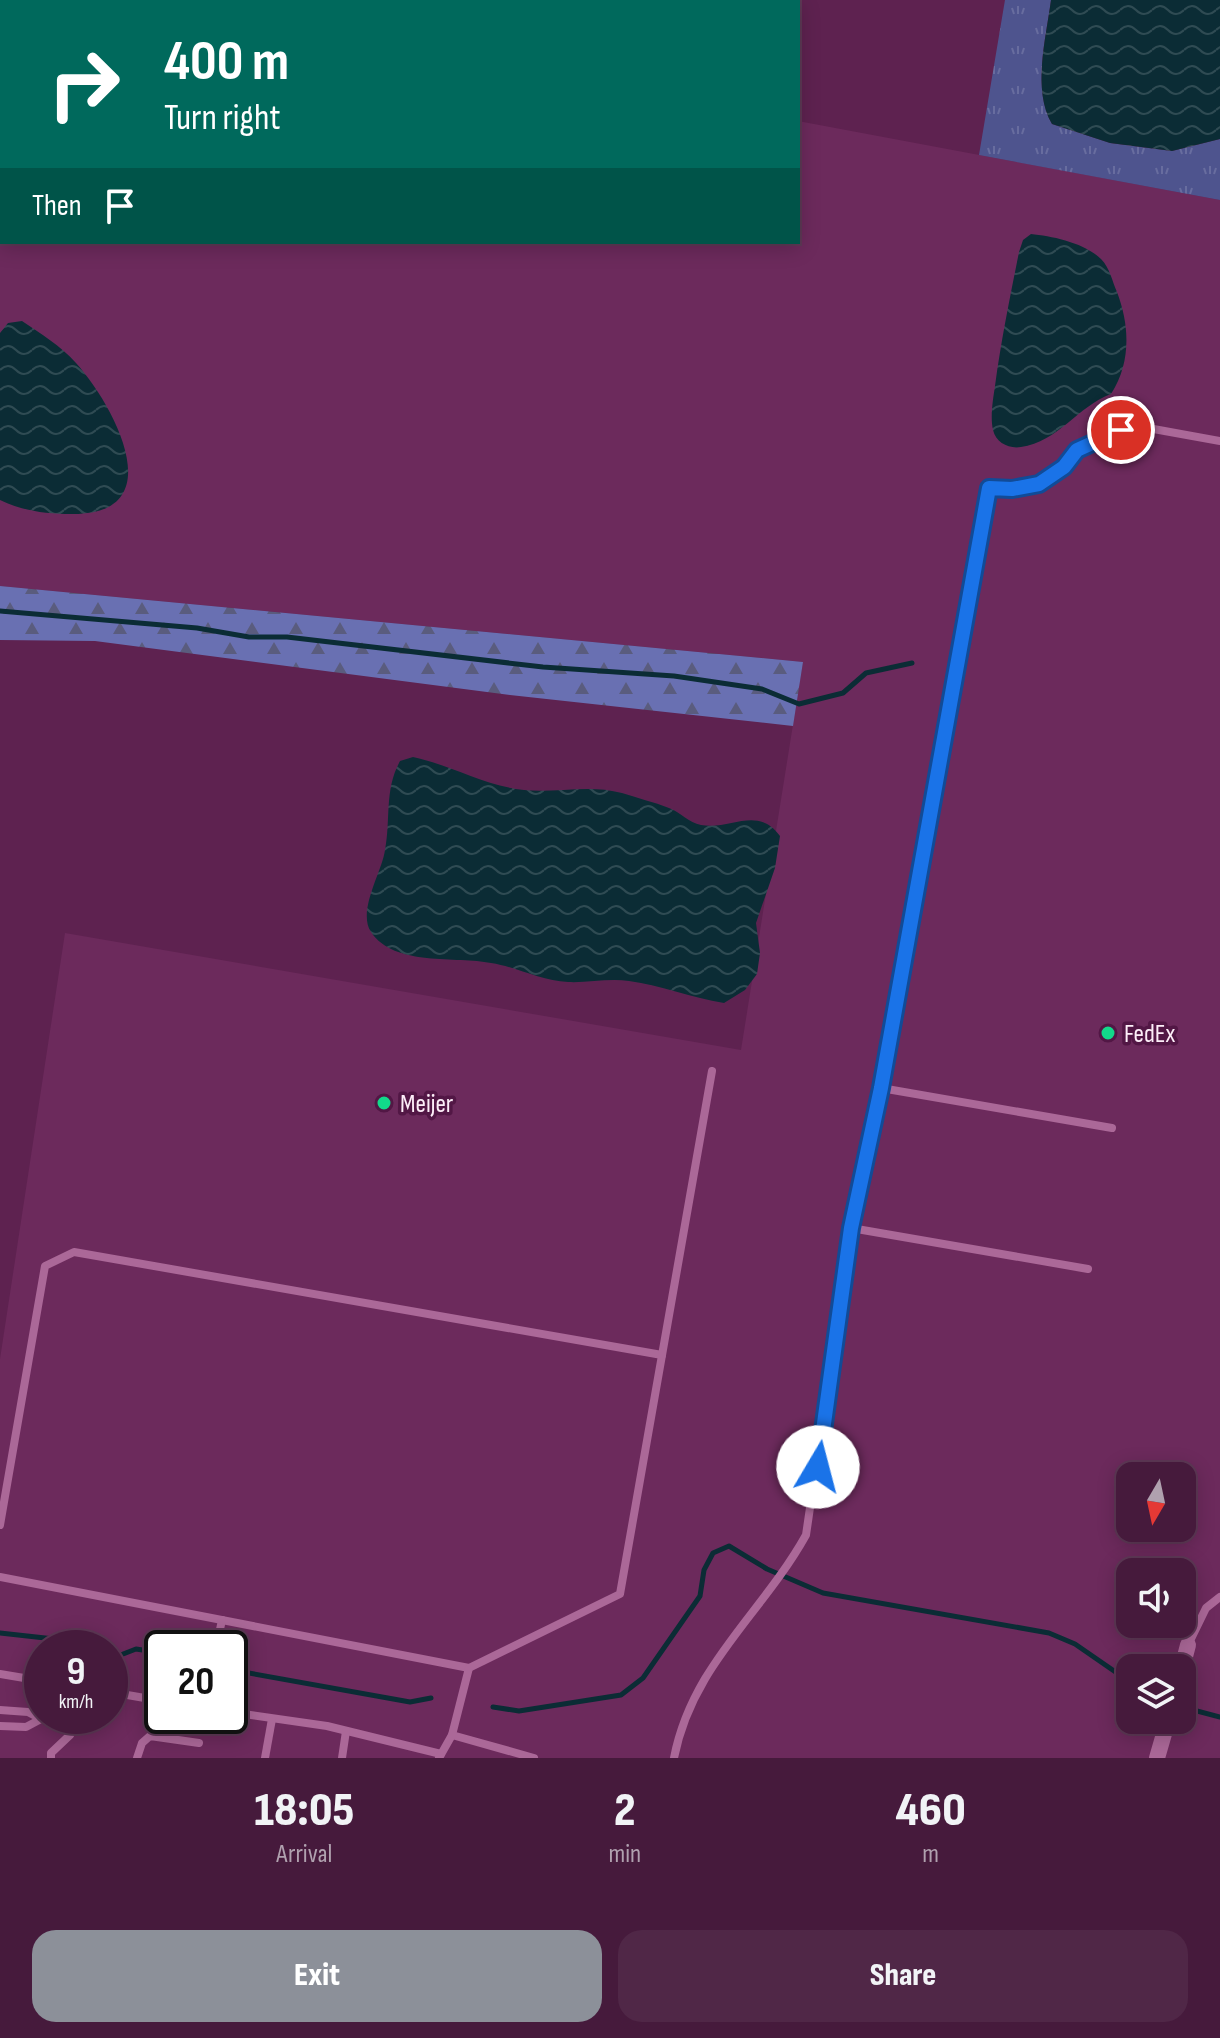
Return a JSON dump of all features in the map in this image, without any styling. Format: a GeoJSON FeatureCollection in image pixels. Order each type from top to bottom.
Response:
{"type":"FeatureCollection","features":[{"type":"Feature","properties":{"kind":"street"},"geometry":{"type":"LineString","coordinates":[[1186,1654],[1188,1645]]}},
{"type":"Feature","properties":{"kind":"street"},"geometry":{"type":"LineString","coordinates":[[1157,1758],[1164,1734]]}},
{"type":"Feature","properties":{"kind":"lane"},"geometry":{"type":"LineString","coordinates":[[674,1758],[684,1718],[700,1683],[806,1535],[851,1228],[881,1088],[989,488],[1012,489],[1039,484],[1064,467],[1077,450],[1121,430],[1148,428],[1220,441]]}},
{"type":"Feature","properties":{"kind":"lane"},"geometry":{"type":"LineString","coordinates":[[0,1577],[469,1668],[620,1594],[712,1071]]}},
{"type":"Feature","properties":{"kind":"lane"},"geometry":{"type":"LineString","coordinates":[[881,1088],[1112,1128]]}},
{"type":"Feature","properties":{"kind":"lane"},"geometry":{"type":"LineString","coordinates":[[851,1228],[1088,1269]]}},
{"type":"Feature","properties":{"kind":"lane"},"geometry":{"type":"LineString","coordinates":[[0,1525],[45,1266],[74,1252],[662,1355]]}},
{"type":"Feature","properties":{"kind":"lane"},"geometry":{"type":"LineString","coordinates":[[1188,1645],[1206,1608],[1220,1597]]}},
{"type":"Feature","properties":{"kind":"lane"},"geometry":{"type":"LineString","coordinates":[[220,1630],[222,1620]]}},
{"type":"Feature","properties":{"kind":"lane"},"geometry":{"type":"LineString","coordinates":[[248,1715],[346,1731],[440,1756],[452,1735],[469,1668]]}},
{"type":"Feature","properties":{"kind":"lane"},"geometry":{"type":"LineString","coordinates":[[0,1674],[24,1678]]}},
{"type":"Feature","properties":{"kind":"lane"},"geometry":{"type":"LineString","coordinates":[[0,1710],[24,1712]]}},
{"type":"Feature","properties":{"kind":"lane"},"geometry":{"type":"LineString","coordinates":[[265,1758],[272,1719]]}},
{"type":"Feature","properties":{"kind":"lane"},"geometry":{"type":"LineString","coordinates":[[0,1726],[24,1727]]}},
{"type":"Feature","properties":{"kind":"lane"},"geometry":{"type":"LineString","coordinates":[[342,1758],[346,1731]]}},
{"type":"Feature","properties":{"kind":"lane"},"geometry":{"type":"LineString","coordinates":[[51,1758],[51,1753],[70,1734]]}},
{"type":"Feature","properties":{"kind":"lane"},"geometry":{"type":"LineString","coordinates":[[452,1735],[534,1758]]}},
{"type":"Feature","properties":{"kind":"lane"},"geometry":{"type":"LineString","coordinates":[[137,1758],[142,1743],[150,1736],[199,1743]]}},
{"type":"Feature","properties":{"kind":"shaded area"},"geometry":{"type":"Polygon","coordinates":[[[800,121],[1220,200],[1220,1758],[0,1758],[0,1359],[65,933],[741,1050],[803,662],[0,586],[0,244],[800,244],[800,121]]]}},
{"type":"Feature","properties":{"kind":"green space"},"geometry":{"type":"Polygon","coordinates":[[[1005,0],[1051,0],[1042,79],[1046,110],[1052,124],[1110,143],[1172,151],[1220,139],[1220,200],[979,155],[1005,0]]]}},
{"type":"Feature","properties":{"kind":"green space"},"geometry":{"type":"Polygon","coordinates":[[[0,586],[803,662],[793,726],[510,695],[95,641],[0,640],[0,586]]]}},
{"type":"Feature","properties":{"kind":"water"},"geometry":{"type":"Polygon","coordinates":[[[1051,0],[1220,0],[1220,139],[1172,151],[1110,143],[1052,124],[1046,110],[1042,80],[1051,0]]]}},
{"type":"Feature","properties":{"kind":"water"},"geometry":{"type":"Polygon","coordinates":[[[1031,234],[1077,245],[1101,259],[1109,270],[1121,305],[1126,344],[1122,370],[1111,394],[1046,438],[1016,447],[1004,444],[995,435],[992,408],[1019,252],[1023,240],[1031,234]]]}},
{"type":"Feature","properties":{"kind":"water"},"geometry":{"type":"Polygon","coordinates":[[[22,321],[57,345],[76,363],[91,381],[118,429],[126,454],[128,477],[121,497],[103,509],[72,514],[53,513],[26,509],[0,500],[0,333],[8,323],[22,321]]]}},
{"type":"Feature","properties":{"kind":"water"},"geometry":{"type":"Polygon","coordinates":[[[413,757],[510,788],[536,791],[610,790],[669,808],[701,825],[753,820],[771,827],[780,836],[775,868],[756,923],[760,953],[757,974],[745,990],[724,1003],[629,981],[558,981],[491,963],[410,955],[381,943],[367,923],[368,903],[385,850],[395,772],[400,761],[413,757]]]}},
{"type":"Feature","properties":{"kind":"waterway"},"geometry":{"type":"LineString","coordinates":[[0,611],[197,628],[249,637],[287,637],[543,667],[674,676],[762,689],[799,704],[843,693],[866,673],[912,663]]}},
{"type":"Feature","properties":{"kind":"waterway"},"geometry":{"type":"LineString","coordinates":[[493,1707],[519,1711],[621,1695],[643,1678],[700,1596],[704,1570],[713,1553],[729,1546],[767,1569],[823,1593],[1049,1633],[1075,1644],[1116,1672]]}},
{"type":"Feature","properties":{"kind":"waterway"},"geometry":{"type":"LineString","coordinates":[[0,1633],[24,1636]]}},
{"type":"Feature","properties":{"kind":"waterway"},"geometry":{"type":"LineString","coordinates":[[128,1652],[144,1650]]}},
{"type":"Feature","properties":{"kind":"waterway"},"geometry":{"type":"LineString","coordinates":[[248,1673],[410,1702],[431,1698]]}},
{"type":"Feature","properties":{"kind":"waterway"},"geometry":{"type":"LineString","coordinates":[[1196,1711],[1220,1717]]}},
{"type":"Feature","properties":{"kind":"place","name":"FedEx"},"geometry":{"type":"Point","coordinates":[1108,1033]}},
{"type":"Feature","properties":{"kind":"place","name":"Meijer"},"geometry":{"type":"Point","coordinates":[384,1103]}},
{"type":"Feature","properties":{"kind":"route"},"geometry":{"type":"LineString","coordinates":[[818,1467],[851,1228],[881,1088],[989,488],[1012,489],[1039,484],[1064,467],[1077,450],[1121,430]]}}]}
